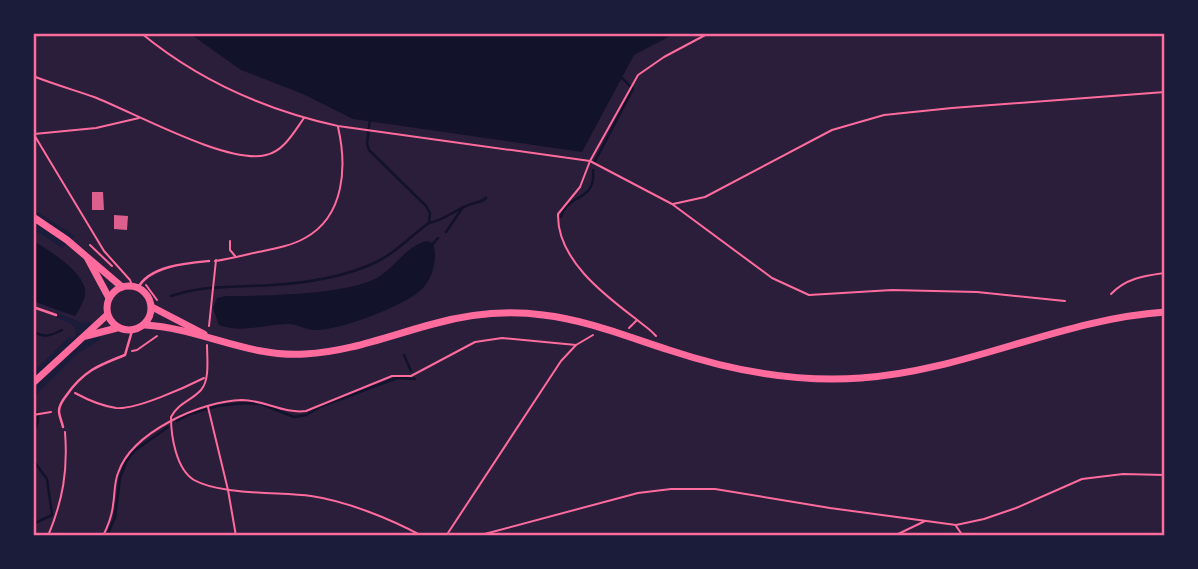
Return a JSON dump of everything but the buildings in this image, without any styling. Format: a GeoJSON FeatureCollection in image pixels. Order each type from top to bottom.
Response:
{"type":"FeatureCollection","features":[{"type":"Feature","properties":{"kind":"main road"},"geometry":{"type":"LineString","coordinates":[[33,218],[98,264],[122,287]]}},
{"type":"Feature","properties":{"kind":"main road"},"geometry":{"type":"LineString","coordinates":[[88,258],[109,298],[107,315],[117,328]]}},
{"type":"Feature","properties":{"kind":"main road"},"geometry":{"type":"LineString","coordinates":[[109,298],[122,287],[133,285],[148,296],[152,307],[145,325]]}},
{"type":"Feature","properties":{"kind":"main road"},"geometry":{"type":"LineString","coordinates":[[152,307],[220,342]]}},
{"type":"Feature","properties":{"kind":"main road"},"geometry":{"type":"LineString","coordinates":[[86,336],[117,328],[132,331],[145,325],[163,327],[257,352],[305,354],[364,344],[455,319],[501,313],[552,316],[607,329],[667,350],[739,370],[803,379],[861,378],[922,369],[1094,322],[1165,312]]}},
{"type":"Feature","properties":{"kind":"main road"},"geometry":{"type":"LineString","coordinates":[[33,383],[107,315]]}},
{"type":"Feature","properties":{"kind":"lane"},"geometry":{"type":"LineString","coordinates":[[133,285],[158,270],[209,261]]}},
{"type":"Feature","properties":{"kind":"lane"},"geometry":{"type":"LineString","coordinates":[[33,307],[56,315]]}},
{"type":"Feature","properties":{"kind":"lane"},"geometry":{"type":"LineString","coordinates":[[63,427],[59,412],[61,403],[70,390],[80,377],[99,365],[125,355],[132,331]]}},
{"type":"Feature","properties":{"kind":"path"},"geometry":{"type":"LineString","coordinates":[[141,33],[178,61],[232,91],[304,117],[338,126],[590,161],[673,204],[772,278],[809,295],[892,290],[978,292],[1065,301]]}},
{"type":"Feature","properties":{"kind":"path"},"geometry":{"type":"LineString","coordinates":[[667,350],[650,328],[637,320],[580,270],[564,246],[558,214],[559,209],[580,187],[590,161],[638,75],[664,57],[709,33]]}},
{"type":"Feature","properties":{"kind":"path"},"geometry":{"type":"LineString","coordinates":[[33,76],[209,146],[251,157],[267,155],[280,148],[304,117]]}},
{"type":"Feature","properties":{"kind":"path"},"geometry":{"type":"LineString","coordinates":[[673,204],[705,197],[832,130],[884,116],[952,108],[1165,92]]}},
{"type":"Feature","properties":{"kind":"path"},"geometry":{"type":"LineString","coordinates":[[133,285],[104,251],[34,134],[96,128],[141,117]]}},
{"type":"Feature","properties":{"kind":"path"},"geometry":{"type":"LineString","coordinates":[[208,333],[216,261],[305,238],[319,228],[328,216],[338,199],[342,183],[342,147],[338,126]]}},
{"type":"Feature","properties":{"kind":"path"},"geometry":{"type":"LineString","coordinates":[[230,241],[230,250],[235,257]]}},
{"type":"Feature","properties":{"kind":"path"},"geometry":{"type":"LineString","coordinates":[[90,245],[133,285]]}},
{"type":"Feature","properties":{"kind":"path"},"geometry":{"type":"LineString","coordinates":[[1111,294],[1120,284],[1142,276],[1165,273]]}},
{"type":"Feature","properties":{"kind":"path"},"geometry":{"type":"LineString","coordinates":[[446,536],[554,372],[576,345],[607,329]]}},
{"type":"Feature","properties":{"kind":"path"},"geometry":{"type":"LineString","coordinates":[[103,536],[111,515],[121,464],[130,450],[171,420],[208,405],[243,400],[295,412],[306,411],[392,376],[411,376],[475,342],[502,338],[576,345]]}},
{"type":"Feature","properties":{"kind":"path"},"geometry":{"type":"LineString","coordinates":[[207,345],[207,370],[200,391],[179,405],[171,420],[177,457],[189,476],[195,481],[228,490],[313,496],[391,519],[422,536]]}},
{"type":"Feature","properties":{"kind":"path"},"geometry":{"type":"LineString","coordinates":[[70,390],[88,400],[119,409],[134,406],[205,378]]}},
{"type":"Feature","properties":{"kind":"path"},"geometry":{"type":"LineString","coordinates":[[208,405],[236,536]]}},
{"type":"Feature","properties":{"kind":"path"},"geometry":{"type":"LineString","coordinates":[[33,415],[48,412]]}},
{"type":"Feature","properties":{"kind":"path"},"geometry":{"type":"LineString","coordinates":[[48,536],[63,495],[66,472],[63,427]]}},
{"type":"Feature","properties":{"kind":"path"},"geometry":{"type":"LineString","coordinates":[[477,536],[638,493],[671,489],[715,489],[956,525],[1016,508],[1082,479],[1123,474],[1165,475]]}},
{"type":"Feature","properties":{"kind":"path"},"geometry":{"type":"LineString","coordinates":[[894,536],[926,520]]}},
{"type":"Feature","properties":{"kind":"path"},"geometry":{"type":"LineString","coordinates":[[956,525],[963,536]]}},
{"type":"Feature","properties":{"kind":"shaded area"},"geometry":{"type":"Polygon","coordinates":[[[33,33],[1165,33],[1165,536],[33,536],[33,398],[77,354],[101,339],[91,322],[82,323],[58,313],[59,311],[75,316],[85,297],[83,283],[64,261],[33,241],[33,229],[62,248],[75,236],[33,209],[33,33]]]}},
{"type":"Feature","properties":{"kind":"shaded area"},"geometry":{"type":"Polygon","coordinates":[[[189,33],[676,33],[634,55],[582,152],[353,119],[303,94],[241,70],[189,33]]]}},
{"type":"Feature","properties":{"kind":"shaded area"},"geometry":{"type":"Polygon","coordinates":[[[33,241],[64,262],[83,283],[84,297],[75,316],[33,301],[33,241]]]}},
{"type":"Feature","properties":{"kind":"shaded area"},"geometry":{"type":"Polygon","coordinates":[[[427,241],[433,243],[435,255],[434,267],[427,284],[403,302],[371,316],[338,327],[311,330],[288,324],[245,329],[219,325],[213,308],[217,298],[306,293],[349,287],[380,276],[407,251],[427,241]]]}},
{"type":"Feature","properties":{"kind":"shaded area"},"geometry":{"type":"Polygon","coordinates":[[[33,301],[58,310],[55,317],[72,324],[76,331],[75,336],[69,340],[71,335],[33,372],[33,301]]]}},
{"type":"Feature","properties":{"kind":"waterway"},"geometry":{"type":"LineString","coordinates":[[595,161],[633,89],[622,78]]}},
{"type":"Feature","properties":{"kind":"waterway"},"geometry":{"type":"LineString","coordinates":[[370,119],[367,144],[369,150],[426,206],[430,213],[429,223]]}},
{"type":"Feature","properties":{"kind":"waterway"},"geometry":{"type":"LineString","coordinates":[[561,217],[569,204],[590,188],[593,170]]}},
{"type":"Feature","properties":{"kind":"waterway"},"geometry":{"type":"LineString","coordinates":[[171,296],[209,288],[297,283],[349,272],[388,256],[429,223],[486,198]]}},
{"type":"Feature","properties":{"kind":"waterway"},"geometry":{"type":"LineString","coordinates":[[446,232],[463,207]]}},
{"type":"Feature","properties":{"kind":"waterway"},"geometry":{"type":"LineString","coordinates":[[431,246],[438,238]]}},
{"type":"Feature","properties":{"kind":"waterway"},"geometry":{"type":"LineString","coordinates":[[33,331],[44,336],[62,330]]}},
{"type":"Feature","properties":{"kind":"waterway"},"geometry":{"type":"LineString","coordinates":[[404,355],[411,371]]}},
{"type":"Feature","properties":{"kind":"waterway"},"geometry":{"type":"LineString","coordinates":[[177,421],[217,406],[244,403],[261,404],[294,417],[306,415],[322,406],[397,378],[415,379]]}},
{"type":"Feature","properties":{"kind":"waterway"},"geometry":{"type":"LineString","coordinates":[[33,408],[38,420],[33,433]]}},
{"type":"Feature","properties":{"kind":"waterway"},"geometry":{"type":"LineString","coordinates":[[107,536],[115,517],[120,478],[126,462],[134,451],[168,427]]}},
{"type":"Feature","properties":{"kind":"waterway"},"geometry":{"type":"LineString","coordinates":[[33,460],[47,479],[52,515],[33,524]]}}]}
